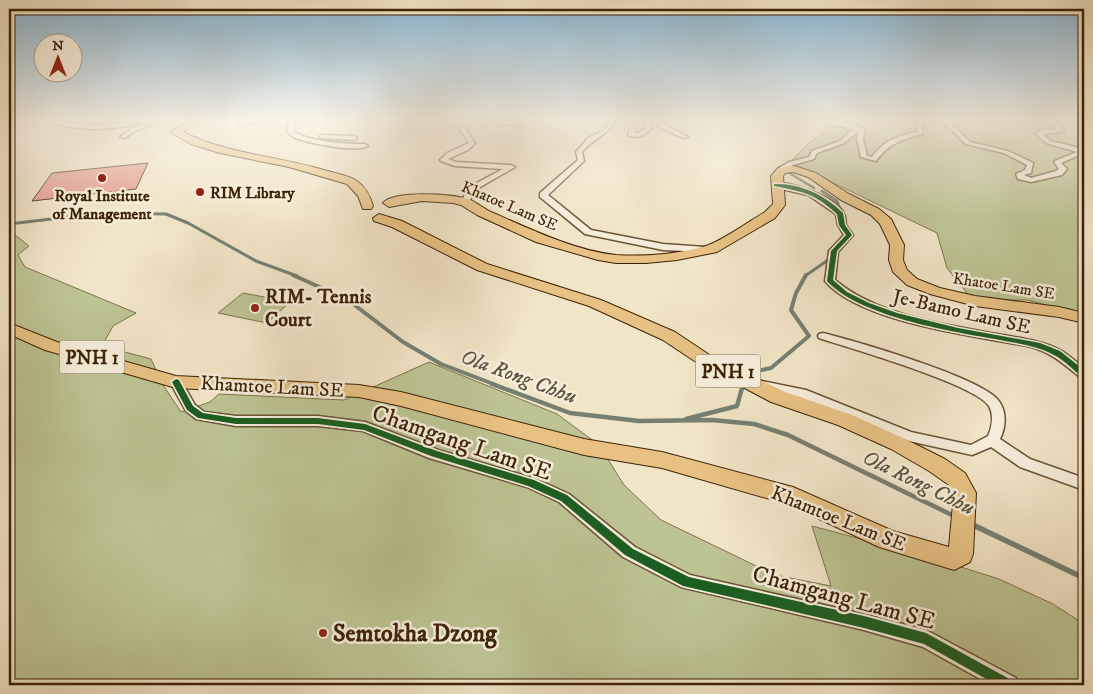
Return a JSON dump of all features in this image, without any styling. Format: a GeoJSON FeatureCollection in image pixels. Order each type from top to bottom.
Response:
{"type":"FeatureCollection","features":[{"type":"Feature","properties":{"kind":"main road","name":"Khamtoe Lam SE"},"geometry":{"type":"LineString","coordinates":[[9,328],[51,346],[176,382],[359,390],[401,399],[584,447],[662,460],[793,496],[888,540],[954,559],[961,554],[965,493],[956,479],[937,465],[898,444],[845,420],[778,397],[705,360],[669,336],[595,303],[482,267],[384,208],[364,195],[350,182],[290,164],[236,153]]}},
{"type":"Feature","properties":{"kind":"main road","name":"Khatoe Lam SE"},"geometry":{"type":"LineString","coordinates":[[384,208],[410,200],[432,197],[453,199],[465,202],[481,212],[541,239],[598,256],[646,260],[712,249],[770,215],[779,206],[776,185],[777,176],[782,170],[794,169],[812,175],[845,197],[875,212],[886,222],[897,245],[896,260],[900,272],[912,282],[975,301],[1059,312],[1084,318]]}},
{"type":"Feature","properties":{"kind":"main road","name":"Khamtoe Lam SE"},"geometry":{"type":"LineString","coordinates":[[384,208],[379,218],[370,218],[362,214],[362,210],[384,208]]}},
{"type":"Feature","properties":{"kind":"street"},"geometry":{"type":"LineString","coordinates":[[452,153],[447,155],[443,160],[455,164],[511,167],[472,190],[465,202]]}},
{"type":"Feature","properties":{"kind":"street"},"geometry":{"type":"LineString","coordinates":[[580,153],[582,160],[543,195],[588,232],[663,247],[712,249]]}},
{"type":"Feature","properties":{"kind":"street"},"geometry":{"type":"LineString","coordinates":[[782,170],[791,163],[812,158],[814,153]]}},
{"type":"Feature","properties":{"kind":"street"},"geometry":{"type":"LineString","coordinates":[[863,153],[864,157],[870,160],[874,160],[878,153]]}},
{"type":"Feature","properties":{"kind":"street"},"geometry":{"type":"LineString","coordinates":[[1009,153],[1031,164],[1028,171],[1020,174],[1021,177],[1031,180],[1059,174],[1062,169],[1057,162],[1079,153]]}},
{"type":"Feature","properties":{"kind":"street","name":"Je-Bamo Lam SE"},"geometry":{"type":"LineString","coordinates":[[776,185],[809,191],[821,196],[840,213],[842,225],[849,235],[834,251],[830,281],[835,288],[850,298],[904,318],[1037,345],[1057,353],[1084,374]]}},
{"type":"Feature","properties":{"kind":"street"},"geometry":{"type":"LineString","coordinates":[[753,384],[764,384],[802,393],[909,436],[972,450],[992,441],[998,433],[998,414],[993,401],[972,388],[823,336]]}},
{"type":"Feature","properties":{"kind":"street","name":"Chamgang Lam SE"},"geometry":{"type":"LineString","coordinates":[[176,382],[190,408],[201,416],[236,421],[318,421],[365,427],[434,454],[531,483],[564,498],[629,552],[687,582],[864,622],[926,639],[1009,685]]}},
{"type":"Feature","properties":{"kind":"street"},"geometry":{"type":"LineString","coordinates":[[992,441],[1025,463],[1084,484]]}},
{"type":"Feature","properties":{"kind":"green space"},"geometry":{"type":"Polygon","coordinates":[[[799,153],[1084,153],[1084,315],[1027,300],[973,301],[947,268],[937,233],[790,162],[799,153]]]}},
{"type":"Feature","properties":{"kind":"green space"},"geometry":{"type":"Polygon","coordinates":[[[9,230],[29,246],[18,255],[25,267],[136,313],[113,326],[102,346],[151,359],[163,385],[181,412],[210,402],[219,394],[344,400],[429,362],[557,414],[599,445],[624,485],[661,520],[775,575],[831,586],[812,526],[929,557],[999,579],[1053,604],[1084,624],[1084,685],[9,685],[9,230]]]}},
{"type":"Feature","properties":{"kind":"green space","name":"RIM- Tennis Court"},"geometry":{"type":"Polygon","coordinates":[[[243,293],[290,302],[267,323],[218,313],[243,293]]]}},
{"type":"Feature","properties":{"kind":"building","name":"Royal Institute of Management"},"geometry":{"type":"Polygon","coordinates":[[[148,163],[136,189],[32,201],[52,173],[148,163]]]}},
{"type":"Feature","properties":{"kind":"waterway"},"geometry":{"type":"LineString","coordinates":[[786,171],[814,188]]}},
{"type":"Feature","properties":{"kind":"waterway"},"geometry":{"type":"LineString","coordinates":[[822,191],[837,201],[840,210]]}},
{"type":"Feature","properties":{"kind":"waterway","name":"Ola Rong Chhu"},"geometry":{"type":"LineString","coordinates":[[9,224],[102,213],[166,214],[188,223],[256,261],[297,276]]}},
{"type":"Feature","properties":{"kind":"waterway"},"geometry":{"type":"LineString","coordinates":[[806,276],[831,258]]}},
{"type":"Feature","properties":{"kind":"waterway","name":"Ola Rong Chhu"},"geometry":{"type":"LineString","coordinates":[[293,275],[348,300],[403,342],[441,364],[496,385]]}},
{"type":"Feature","properties":{"kind":"waterway"},"geometry":{"type":"LineString","coordinates":[[742,374],[771,368],[809,336],[791,310],[796,293],[806,276]]}},
{"type":"Feature","properties":{"kind":"waterway","name":"Ola Rong Chhu"},"geometry":{"type":"LineString","coordinates":[[492,384],[570,413],[639,421],[712,420],[754,424],[788,435],[956,517]]}},
{"type":"Feature","properties":{"kind":"waterway"},"geometry":{"type":"LineString","coordinates":[[686,419],[737,406],[742,388]]}},
{"type":"Feature","properties":{"kind":"waterway","name":"Ola Rong Chhu"},"geometry":{"type":"LineString","coordinates":[[971,524],[1084,578]]}},
{"type":"Feature","properties":{"kind":"cycle path"},"geometry":{"type":"LineString","coordinates":[[776,185],[818,196],[840,213],[842,225],[849,235],[834,251],[830,281],[844,293],[867,304],[926,323],[1037,345],[1057,353],[1084,374]]}},
{"type":"Feature","properties":{"kind":"cycle path"},"geometry":{"type":"LineString","coordinates":[[176,382],[190,408],[201,416],[236,421],[318,421],[365,427],[434,454],[531,483],[564,498],[629,552],[687,582],[864,622],[926,639],[1009,685]]}},
{"type":"Feature","properties":{"kind":"place","name":"Royal Institute of Management"},"geometry":{"type":"Point","coordinates":[102,178]}},
{"type":"Feature","properties":{"kind":"place","name":"RIM Library"},"geometry":{"type":"Point","coordinates":[200,192]}},
{"type":"Feature","properties":{"kind":"place","name":"RIM- Tennis Court"},"geometry":{"type":"Point","coordinates":[255,308]}},
{"type":"Feature","properties":{"kind":"place","name":"Semtokha Dzong"},"geometry":{"type":"Point","coordinates":[323,633]}}]}
